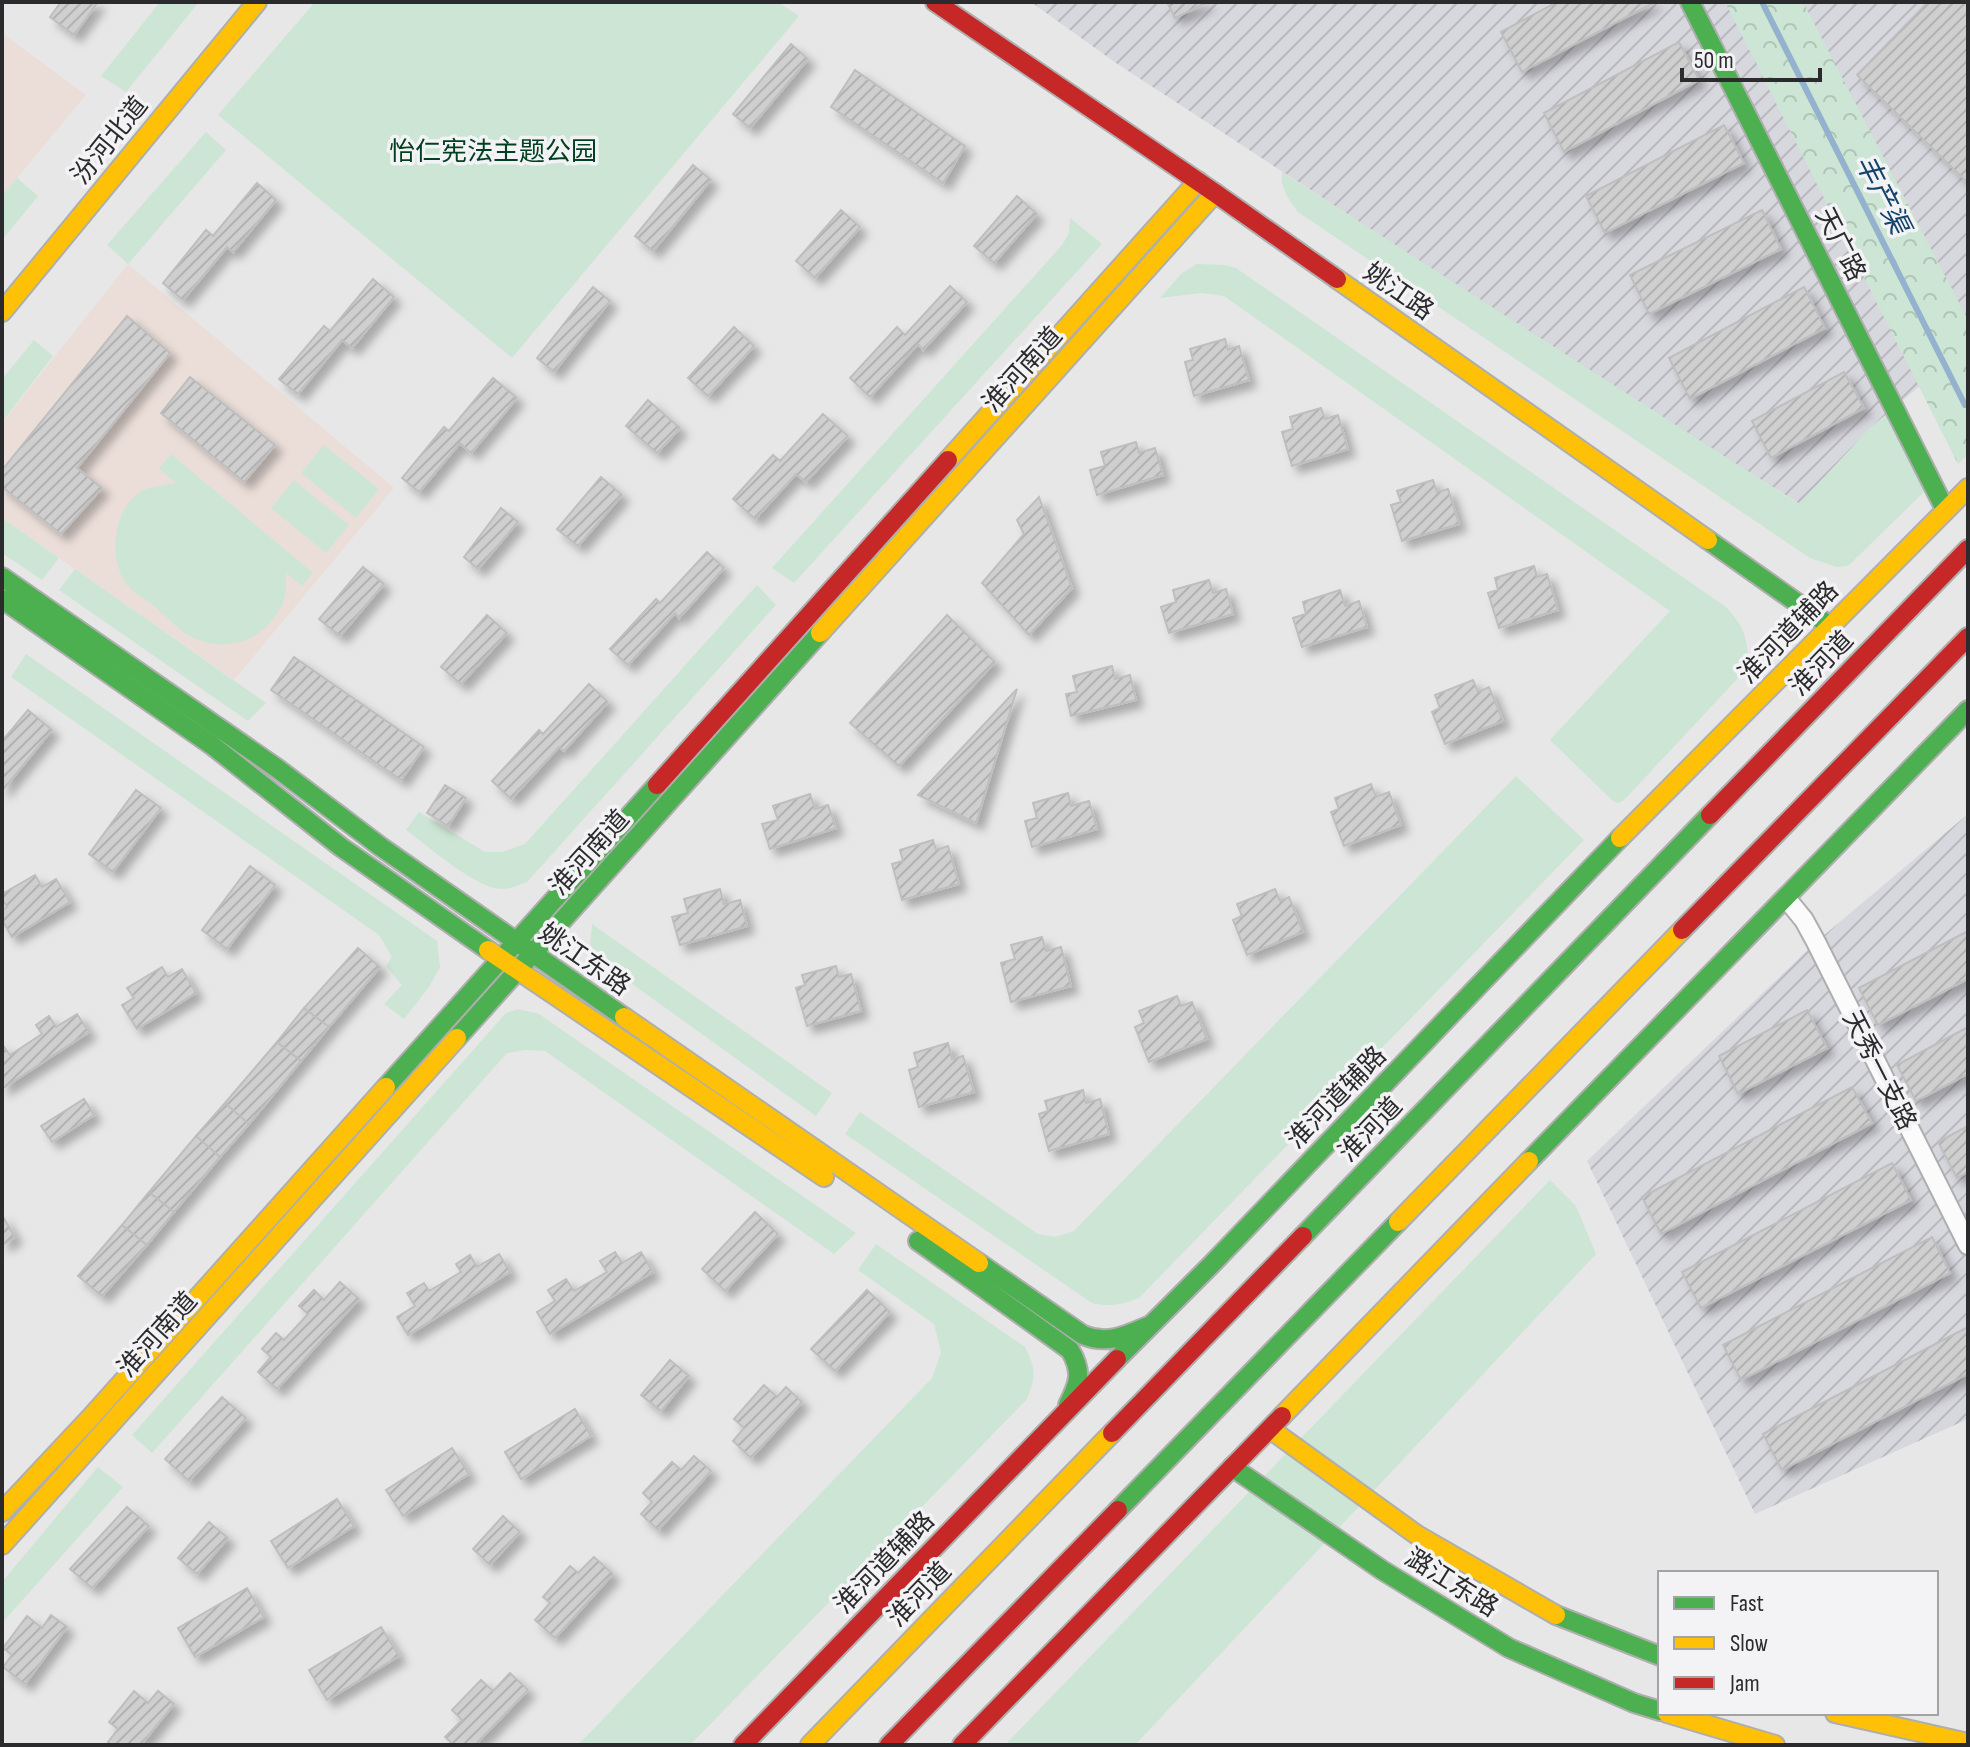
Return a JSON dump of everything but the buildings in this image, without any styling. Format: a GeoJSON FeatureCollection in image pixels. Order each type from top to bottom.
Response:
{"type":"FeatureCollection","features":[{"type":"Feature","properties":{"kind":"main road","name":"汾河北道"},"geometry":{"type":"LineString","coordinates":[[2,312],[257,2]]}},
{"type":"Feature","properties":{"kind":"main road","name":"姚江路"},"geometry":{"type":"LineString","coordinates":[[935,2],[1198,181],[1830,626]]}},
{"type":"Feature","properties":{"kind":"main road","name":"天广路"},"geometry":{"type":"LineString","coordinates":[[1690,2],[1945,509]]}},
{"type":"Feature","properties":{"kind":"main road","name":"淮河南道"},"geometry":{"type":"LineString","coordinates":[[2,1512],[101,1406],[1198,181]]}},
{"type":"Feature","properties":{"kind":"main road","name":"淮河南道"},"geometry":{"type":"LineString","coordinates":[[2,1545],[1215,193]]}},
{"type":"Feature","properties":{"kind":"main road","name":"淮河道辅路"},"geometry":{"type":"LineString","coordinates":[[743,1745],[1622,836],[1968,488]]}},
{"type":"Feature","properties":{"kind":"main road","name":"淮河道"},"geometry":{"type":"LineString","coordinates":[[810,1745],[1968,549]]}},
{"type":"Feature","properties":{"kind":"main road","name":"姚江东路"},"geometry":{"type":"LineString","coordinates":[[2,577],[278,769],[381,847],[532,954],[1083,1335],[1095,1341],[1108,1341],[1152,1324]]}},
{"type":"Feature","properties":{"kind":"main road","name":"姚江东路"},"geometry":{"type":"LineString","coordinates":[[2,599],[213,746],[341,847],[886,1218],[1070,1350],[1080,1371],[1067,1409]]}},
{"type":"Feature","properties":{"kind":"main road"},"geometry":{"type":"LineString","coordinates":[[889,1745],[1968,637]]}},
{"type":"Feature","properties":{"kind":"main road"},"geometry":{"type":"LineString","coordinates":[[962,1745],[1968,710]]}},
{"type":"Feature","properties":{"kind":"main road","name":"潞江东路"},"geometry":{"type":"LineString","coordinates":[[1270,1429],[1417,1535],[1549,1612],[1658,1655]]}},
{"type":"Feature","properties":{"kind":"main road","name":"潞江东路"},"geometry":{"type":"LineString","coordinates":[[1232,1467],[1382,1570],[1509,1648],[1634,1703],[1658,1710]]}},
{"type":"Feature","properties":{"kind":"main road"},"geometry":{"type":"LineString","coordinates":[[751,1745],[773,1715]]}},
{"type":"Feature","properties":{"kind":"main road"},"geometry":{"type":"LineString","coordinates":[[1674,1715],[1775,1745]]}},
{"type":"Feature","properties":{"kind":"main road"},"geometry":{"type":"LineString","coordinates":[[1844,1715],[1968,1743]]}},
{"type":"Feature","properties":{"kind":"street","name":"天秀一支路"},"geometry":{"type":"LineString","coordinates":[[1786,898],[1804,920],[1816,942],[1968,1245]]}},
{"type":"Feature","properties":{"kind":"shaded area"},"geometry":{"type":"Polygon","coordinates":[[[1031,2],[1968,2],[1968,345],[1869,429],[1800,504],[1614,388],[1116,63],[1031,2]]]}},
{"type":"Feature","properties":{"kind":"shaded area"},"geometry":{"type":"Polygon","coordinates":[[[2,33],[86,95],[2,196],[2,33]]]}},
{"type":"Feature","properties":{"kind":"shaded area"},"geometry":{"type":"Polygon","coordinates":[[[128,264],[394,488],[234,680],[2,518],[2,423],[128,264]]]}},
{"type":"Feature","properties":{"kind":"shaded area"},"geometry":{"type":"Polygon","coordinates":[[[1968,814],[1968,1419],[1755,1514],[1587,1161],[1816,942],[1968,814]]]}},
{"type":"Feature","properties":{"kind":"green space"},"geometry":{"type":"Polygon","coordinates":[[[160,2],[199,2],[126,92],[101,76],[160,2]]]}},
{"type":"Feature","properties":{"kind":"green space","name":"怡仁宪法主题公园"},"geometry":{"type":"Polygon","coordinates":[[[315,2],[778,2],[799,16],[512,358],[218,115],[315,2]]]}},
{"type":"Feature","properties":{"kind":"green space"},"geometry":{"type":"Polygon","coordinates":[[[1725,2],[1803,2],[1968,320],[1968,454],[1958,464],[1725,2]]]}},
{"type":"Feature","properties":{"kind":"green space"},"geometry":{"type":"Polygon","coordinates":[[[206,132],[226,150],[128,264],[107,245],[206,132]]]}},
{"type":"Feature","properties":{"kind":"green space"},"geometry":{"type":"Polygon","coordinates":[[[1282,172],[1799,504],[1869,429],[1889,413],[1926,490],[1848,566],[1837,567],[1810,558],[1298,212],[1284,189],[1282,172]]]}},
{"type":"Feature","properties":{"kind":"green space"},"geometry":{"type":"Polygon","coordinates":[[[17,178],[38,196],[2,240],[2,196],[17,178]]]}},
{"type":"Feature","properties":{"kind":"green space"},"geometry":{"type":"Polygon","coordinates":[[[1070,218],[1102,244],[794,583],[772,568],[1063,244],[1069,233],[1070,218]]]}},
{"type":"Feature","properties":{"kind":"green space"},"geometry":{"type":"Polygon","coordinates":[[[1197,264],[1236,268],[1732,614],[1744,632],[1749,662],[1741,675],[1624,800],[1619,803],[1613,801],[1550,740],[1670,611],[1224,296],[1202,293],[1160,298],[1182,273],[1197,264]]]}},
{"type":"Feature","properties":{"kind":"green space"},"geometry":{"type":"Polygon","coordinates":[[[34,340],[53,356],[2,422],[2,379],[34,340]]]}},
{"type":"Feature","properties":{"kind":"green space"},"geometry":{"type":"Polygon","coordinates":[[[324,445],[379,489],[356,518],[301,473],[324,445]]]}},
{"type":"Feature","properties":{"kind":"green space"},"geometry":{"type":"Polygon","coordinates":[[[171,454],[313,573],[302,586],[286,573],[285,597],[280,610],[258,634],[241,642],[214,644],[191,637],[130,588],[120,571],[115,547],[119,521],[131,500],[140,492],[176,483],[159,469],[171,454]]]}},
{"type":"Feature","properties":{"kind":"green space"},"geometry":{"type":"Polygon","coordinates":[[[294,480],[349,525],[326,553],[271,508],[294,480]]]}},
{"type":"Feature","properties":{"kind":"green space"},"geometry":{"type":"Polygon","coordinates":[[[2,518],[59,558],[42,580],[2,553],[2,518]]]}},
{"type":"Feature","properties":{"kind":"green space"},"geometry":{"type":"Polygon","coordinates":[[[75,569],[266,703],[248,721],[59,590],[75,569]]]}},
{"type":"Feature","properties":{"kind":"green space"},"geometry":{"type":"Polygon","coordinates":[[[757,585],[776,605],[527,882],[503,889],[480,882],[453,866],[406,830],[419,812],[485,852],[502,852],[525,844],[757,585]]]}},
{"type":"Feature","properties":{"kind":"green space"},"geometry":{"type":"Polygon","coordinates":[[[26,654],[437,941],[440,967],[404,1019],[384,1004],[402,985],[386,966],[392,957],[379,935],[11,677],[26,654]]]}},
{"type":"Feature","properties":{"kind":"green space"},"geometry":{"type":"Polygon","coordinates":[[[1516,776],[1584,840],[1139,1298],[1116,1305],[1092,1303],[845,1134],[860,1112],[1038,1234],[1055,1237],[1074,1231],[1516,776]]]}},
{"type":"Feature","properties":{"kind":"green space"},"geometry":{"type":"Polygon","coordinates":[[[592,924],[832,1093],[816,1116],[596,958],[590,944],[592,924]]]}},
{"type":"Feature","properties":{"kind":"green space"},"geometry":{"type":"Polygon","coordinates":[[[518,1009],[539,1014],[856,1233],[834,1254],[545,1051],[507,1053],[152,1453],[132,1435],[506,1013],[518,1009]]]}},
{"type":"Feature","properties":{"kind":"green space"},"geometry":{"type":"Polygon","coordinates":[[[1550,1180],[1576,1206],[1596,1254],[1135,1745],[1005,1745],[1550,1180]]]}},
{"type":"Feature","properties":{"kind":"green space"},"geometry":{"type":"Polygon","coordinates":[[[876,1244],[1025,1347],[1034,1373],[1027,1399],[690,1745],[578,1745],[932,1378],[941,1352],[934,1324],[858,1270],[876,1244]]]}},
{"type":"Feature","properties":{"kind":"green space"},"geometry":{"type":"Polygon","coordinates":[[[98,1467],[123,1487],[2,1623],[2,1582],[98,1467]]]}},
{"type":"Feature","properties":{"kind":"waterway","name":"丰产渠"},"geometry":{"type":"LineString","coordinates":[[1762,2],[1965,405]]}},
{"type":"Feature","properties":{"kind":"traffic: fast"},"geometry":{"type":"LineString","coordinates":[[1690,2],[1945,509]]}},
{"type":"Feature","properties":{"kind":"traffic: fast"},"geometry":{"type":"LineString","coordinates":[[1708,540],[1830,626]]}},
{"type":"Feature","properties":{"kind":"traffic: fast"},"geometry":{"type":"LineString","coordinates":[[2,577],[278,769],[381,847],[624,1017]]}},
{"type":"Feature","properties":{"kind":"traffic: fast"},"geometry":{"type":"LineString","coordinates":[[2,599],[213,746],[341,847],[488,950]]}},
{"type":"Feature","properties":{"kind":"traffic: fast"},"geometry":{"type":"LineString","coordinates":[[457,1038],[820,633]]}},
{"type":"Feature","properties":{"kind":"traffic: fast"},"geometry":{"type":"LineString","coordinates":[[1529,1161],[1968,710]]}},
{"type":"Feature","properties":{"kind":"traffic: fast"},"geometry":{"type":"LineString","coordinates":[[386,1087],[657,785]]}},
{"type":"Feature","properties":{"kind":"traffic: fast"},"geometry":{"type":"LineString","coordinates":[[1303,1236],[1710,815]]}},
{"type":"Feature","properties":{"kind":"traffic: fast"},"geometry":{"type":"LineString","coordinates":[[1117,1359],[1620,838]]}},
{"type":"Feature","properties":{"kind":"traffic: fast"},"geometry":{"type":"LineString","coordinates":[[1118,1510],[1398,1222]]}},
{"type":"Feature","properties":{"kind":"traffic: fast"},"geometry":{"type":"LineString","coordinates":[[918,1241],[1070,1350],[1077,1365],[1078,1378],[1068,1405]]}},
{"type":"Feature","properties":{"kind":"traffic: fast"},"geometry":{"type":"LineString","coordinates":[[979,1263],[1083,1335],[1108,1339],[1148,1326]]}},
{"type":"Feature","properties":{"kind":"traffic: fast"},"geometry":{"type":"LineString","coordinates":[[1232,1467],[1382,1570],[1509,1648],[1634,1703],[1658,1710]]}},
{"type":"Feature","properties":{"kind":"traffic: fast"},"geometry":{"type":"LineString","coordinates":[[1556,1615],[1658,1655]]}},
{"type":"Feature","properties":{"kind":"traffic: slow"},"geometry":{"type":"LineString","coordinates":[[2,312],[257,2]]}},
{"type":"Feature","properties":{"kind":"traffic: slow"},"geometry":{"type":"LineString","coordinates":[[948,460],[1198,181]]}},
{"type":"Feature","properties":{"kind":"traffic: slow"},"geometry":{"type":"LineString","coordinates":[[820,633],[1215,193]]}},
{"type":"Feature","properties":{"kind":"traffic: slow"},"geometry":{"type":"LineString","coordinates":[[1337,279],[1708,540]]}},
{"type":"Feature","properties":{"kind":"traffic: slow"},"geometry":{"type":"LineString","coordinates":[[1620,838],[1968,488]]}},
{"type":"Feature","properties":{"kind":"traffic: slow"},"geometry":{"type":"LineString","coordinates":[[1398,1222],[1682,930]]}},
{"type":"Feature","properties":{"kind":"traffic: slow"},"geometry":{"type":"LineString","coordinates":[[488,950],[824,1177]]}},
{"type":"Feature","properties":{"kind":"traffic: slow"},"geometry":{"type":"LineString","coordinates":[[624,1017],[979,1263]]}},
{"type":"Feature","properties":{"kind":"traffic: slow"},"geometry":{"type":"LineString","coordinates":[[2,1545],[457,1038]]}},
{"type":"Feature","properties":{"kind":"traffic: slow"},"geometry":{"type":"LineString","coordinates":[[2,1512],[386,1087]]}},
{"type":"Feature","properties":{"kind":"traffic: slow"},"geometry":{"type":"LineString","coordinates":[[1282,1416],[1529,1161]]}},
{"type":"Feature","properties":{"kind":"traffic: slow"},"geometry":{"type":"LineString","coordinates":[[1270,1429],[1417,1535],[1556,1615]]}},
{"type":"Feature","properties":{"kind":"traffic: slow"},"geometry":{"type":"LineString","coordinates":[[810,1745],[1112,1433]]}},
{"type":"Feature","properties":{"kind":"traffic: slow"},"geometry":{"type":"LineString","coordinates":[[1674,1715],[1775,1745]]}},
{"type":"Feature","properties":{"kind":"traffic: slow"},"geometry":{"type":"LineString","coordinates":[[1844,1715],[1968,1743]]}},
{"type":"Feature","properties":{"kind":"traffic: jam"},"geometry":{"type":"LineString","coordinates":[[935,2],[1337,279]]}},
{"type":"Feature","properties":{"kind":"traffic: jam"},"geometry":{"type":"LineString","coordinates":[[657,785],[948,460]]}},
{"type":"Feature","properties":{"kind":"traffic: jam"},"geometry":{"type":"LineString","coordinates":[[1710,815],[1968,549]]}},
{"type":"Feature","properties":{"kind":"traffic: jam"},"geometry":{"type":"LineString","coordinates":[[1682,930],[1968,637]]}},
{"type":"Feature","properties":{"kind":"traffic: jam"},"geometry":{"type":"LineString","coordinates":[[1112,1433],[1303,1236]]}},
{"type":"Feature","properties":{"kind":"traffic: jam"},"geometry":{"type":"LineString","coordinates":[[743,1745],[1117,1359]]}},
{"type":"Feature","properties":{"kind":"traffic: jam"},"geometry":{"type":"LineString","coordinates":[[962,1745],[1282,1416]]}},
{"type":"Feature","properties":{"kind":"traffic: jam"},"geometry":{"type":"LineString","coordinates":[[889,1745],[1118,1510]]}}]}
